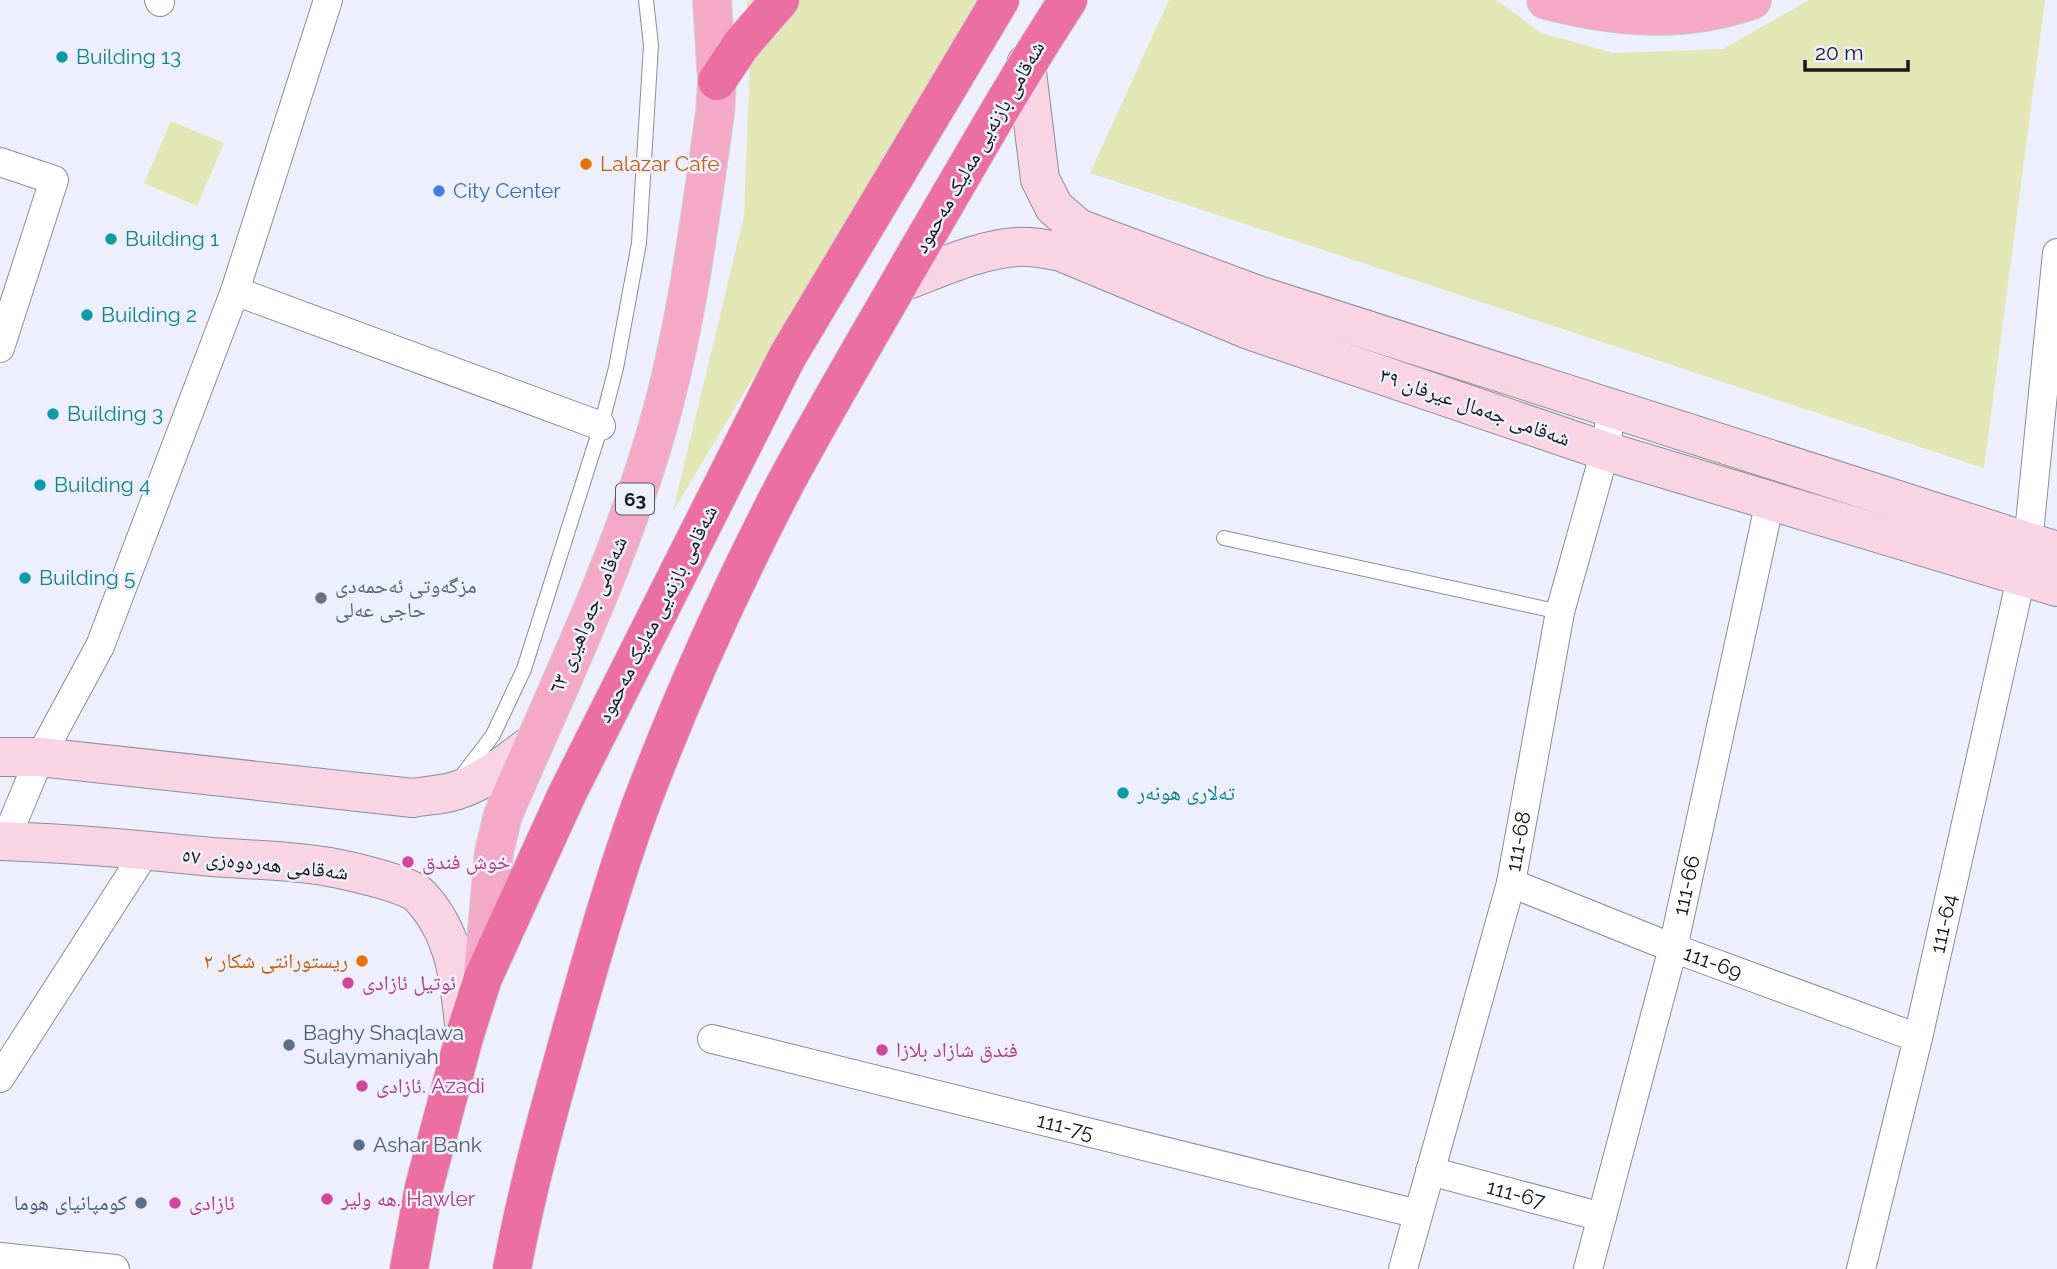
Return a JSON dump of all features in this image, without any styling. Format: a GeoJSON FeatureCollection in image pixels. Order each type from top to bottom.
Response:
{"type":"FeatureCollection","features":[{"type":"Feature","properties":{"kind":"highway"},"geometry":{"type":"LineString","coordinates":[[717,81],[741,45],[780,0]]}},
{"type":"Feature","properties":{"kind":"highway","name":"شەقامی بازنەیی مەلیک مەحمود"},"geometry":{"type":"LineString","coordinates":[[410,1269],[424,1187],[465,1034],[483,978],[567,794],[787,357],[1000,0]]}},
{"type":"Feature","properties":{"kind":"highway","name":"شەقامی بازنەیی مەلیک مەحمود"},"geometry":{"type":"LineString","coordinates":[[512,1269],[523,1208],[545,1122],[600,929],[639,811],[672,729],[746,563],[785,486],[854,359],[1026,64],[1068,0]]}},
{"type":"Feature","properties":{"kind":"main road","name":"شەقامی جەواهیری ٦٣"},"geometry":{"type":"LineString","coordinates":[[483,978],[494,852],[503,816],[617,549],[658,424],[686,310],[715,113],[717,81],[712,0]]}},
{"type":"Feature","properties":{"kind":"main road"},"geometry":{"type":"LineString","coordinates":[[1546,0],[1595,12],[1651,17],[1712,12],[1752,0]]}},
{"type":"Feature","properties":{"kind":"main road","name":"شەقامی جەمال عیرفان ٣٩"},"geometry":{"type":"LineString","coordinates":[[1026,64],[1040,180],[1054,207],[1078,228],[1258,295],[1612,408],[2035,557],[2057,587]]}},
{"type":"Feature","properties":{"kind":"main road","name":"شەقامی جەمال عیرفان ٣٩"},"geometry":{"type":"LineString","coordinates":[[900,283],[995,251],[1017,247],[1061,252],[1249,330],[1605,451],[1770,501],[2035,557]]}},
{"type":"Feature","properties":{"kind":"main road"},"geometry":{"type":"LineString","coordinates":[[0,757],[40,757],[413,798],[449,793],[490,775],[535,742]]}},
{"type":"Feature","properties":{"kind":"main road","name":"شەقامی هەرەوەزی ٥٧"},"geometry":{"type":"LineString","coordinates":[[2,841],[328,867],[376,878],[418,893],[441,924],[453,953],[465,1034]]}},
{"type":"Feature","properties":{"kind":"street"},"geometry":{"type":"LineString","coordinates":[[2,841],[40,757],[100,646],[235,291],[328,0]]}},
{"type":"Feature","properties":{"kind":"street"},"geometry":{"type":"LineString","coordinates":[[0,162],[54,180],[0,348]]}},
{"type":"Feature","properties":{"kind":"street","name":"111-64"},"geometry":{"type":"LineString","coordinates":[[1861,1269],[2035,557],[2057,253]]}},
{"type":"Feature","properties":{"kind":"street"},"geometry":{"type":"LineString","coordinates":[[235,291],[601,426]]}},
{"type":"Feature","properties":{"kind":"street","name":"111-68"},"geometry":{"type":"LineString","coordinates":[[1403,1269],[1511,883],[1560,612],[1605,451],[1612,408]]}},
{"type":"Feature","properties":{"kind":"street","name":"111-66"},"geometry":{"type":"LineString","coordinates":[[1588,1269],[1673,948],[1770,501]]}},
{"type":"Feature","properties":{"kind":"street"},"geometry":{"type":"LineString","coordinates":[[0,1078],[146,851]]}},
{"type":"Feature","properties":{"kind":"street","name":"111-69"},"geometry":{"type":"LineString","coordinates":[[1511,883],[1673,948],[1918,1038]]}},
{"type":"Feature","properties":{"kind":"street","name":"111-75"},"geometry":{"type":"LineString","coordinates":[[712,1039],[1418,1214]]}},
{"type":"Feature","properties":{"kind":"street","name":"111-67"},"geometry":{"type":"LineString","coordinates":[[1430,1171],[1602,1217]]}},
{"type":"Feature","properties":{"kind":"street"},"geometry":{"type":"LineString","coordinates":[[0,1257],[114,1269]]}},
{"type":"Feature","properties":{"kind":"lane"},"geometry":{"type":"LineString","coordinates":[[449,793],[493,736],[524,669],[601,426],[616,368],[639,243],[651,45],[646,0]]}},
{"type":"Feature","properties":{"kind":"lane"},"geometry":{"type":"LineString","coordinates":[[1224,538],[1560,612]]}},
{"type":"Feature","properties":{"kind":"green space"},"geometry":{"type":"Polygon","coordinates":[[[747,0],[976,0],[972,12],[673,511],[744,216],[750,61],[747,0]]]}},
{"type":"Feature","properties":{"kind":"green space"},"geometry":{"type":"Polygon","coordinates":[[[1169,0],[1496,0],[1541,33],[1613,53],[1723,49],[1809,0],[2045,0],[1984,468],[1090,173],[1169,0]]]}},
{"type":"Feature","properties":{"kind":"green space"},"geometry":{"type":"Polygon","coordinates":[[[171,121],[224,143],[197,206],[144,183],[171,121]]]}},
{"type":"Feature","properties":{"kind":"place","name":"Building 13"},"geometry":{"type":"Point","coordinates":[62,57]}},
{"type":"Feature","properties":{"kind":"place","name":"Lalazar Cafe"},"geometry":{"type":"Point","coordinates":[586,164]}},
{"type":"Feature","properties":{"kind":"place","name":"City Center"},"geometry":{"type":"Point","coordinates":[439,191]}},
{"type":"Feature","properties":{"kind":"place","name":"Building 1"},"geometry":{"type":"Point","coordinates":[111,239]}},
{"type":"Feature","properties":{"kind":"place","name":"Building 2"},"geometry":{"type":"Point","coordinates":[87,315]}},
{"type":"Feature","properties":{"kind":"place","name":"Building 3"},"geometry":{"type":"Point","coordinates":[53,414]}},
{"type":"Feature","properties":{"kind":"place","name":"Building 4"},"geometry":{"type":"Point","coordinates":[40,485]}},
{"type":"Feature","properties":{"kind":"place","name":"Building 5"},"geometry":{"type":"Point","coordinates":[25,578]}},
{"type":"Feature","properties":{"kind":"place","name":"مزگەوتی ئەحمەدی حاجی عەلی"},"geometry":{"type":"Point","coordinates":[321,598]}},
{"type":"Feature","properties":{"kind":"place","name":"تەلاری هونەر"},"geometry":{"type":"Point","coordinates":[1123,793]}},
{"type":"Feature","properties":{"kind":"place","name":"خوش فندق"},"geometry":{"type":"Point","coordinates":[408,862]}},
{"type":"Feature","properties":{"kind":"place","name":"ريستورانتى شكار ٢"},"geometry":{"type":"Point","coordinates":[362,961]}},
{"type":"Feature","properties":{"kind":"place","name":"ئوتیل ئازادی"},"geometry":{"type":"Point","coordinates":[348,983]}},
{"type":"Feature","properties":{"kind":"place","name":"Baghy Shaqlawa Sulaymaniyah"},"geometry":{"type":"Point","coordinates":[289,1045]}},
{"type":"Feature","properties":{"kind":"place","name":"فندق شازاد بلازا"},"geometry":{"type":"Point","coordinates":[882,1050]}},
{"type":"Feature","properties":{"kind":"place","name":"ئازادى. Azadi"},"geometry":{"type":"Point","coordinates":[362,1086]}},
{"type":"Feature","properties":{"kind":"place","name":"Ashar Bank"},"geometry":{"type":"Point","coordinates":[359,1145]}},
{"type":"Feature","properties":{"kind":"place","name":"هه ولير. Hawler"},"geometry":{"type":"Point","coordinates":[327,1199]}},
{"type":"Feature","properties":{"kind":"place","name":"کومپانیای هوما"},"geometry":{"type":"Point","coordinates":[141,1203]}},
{"type":"Feature","properties":{"kind":"place","name":"ئازادی"},"geometry":{"type":"Point","coordinates":[175,1203]}}]}
